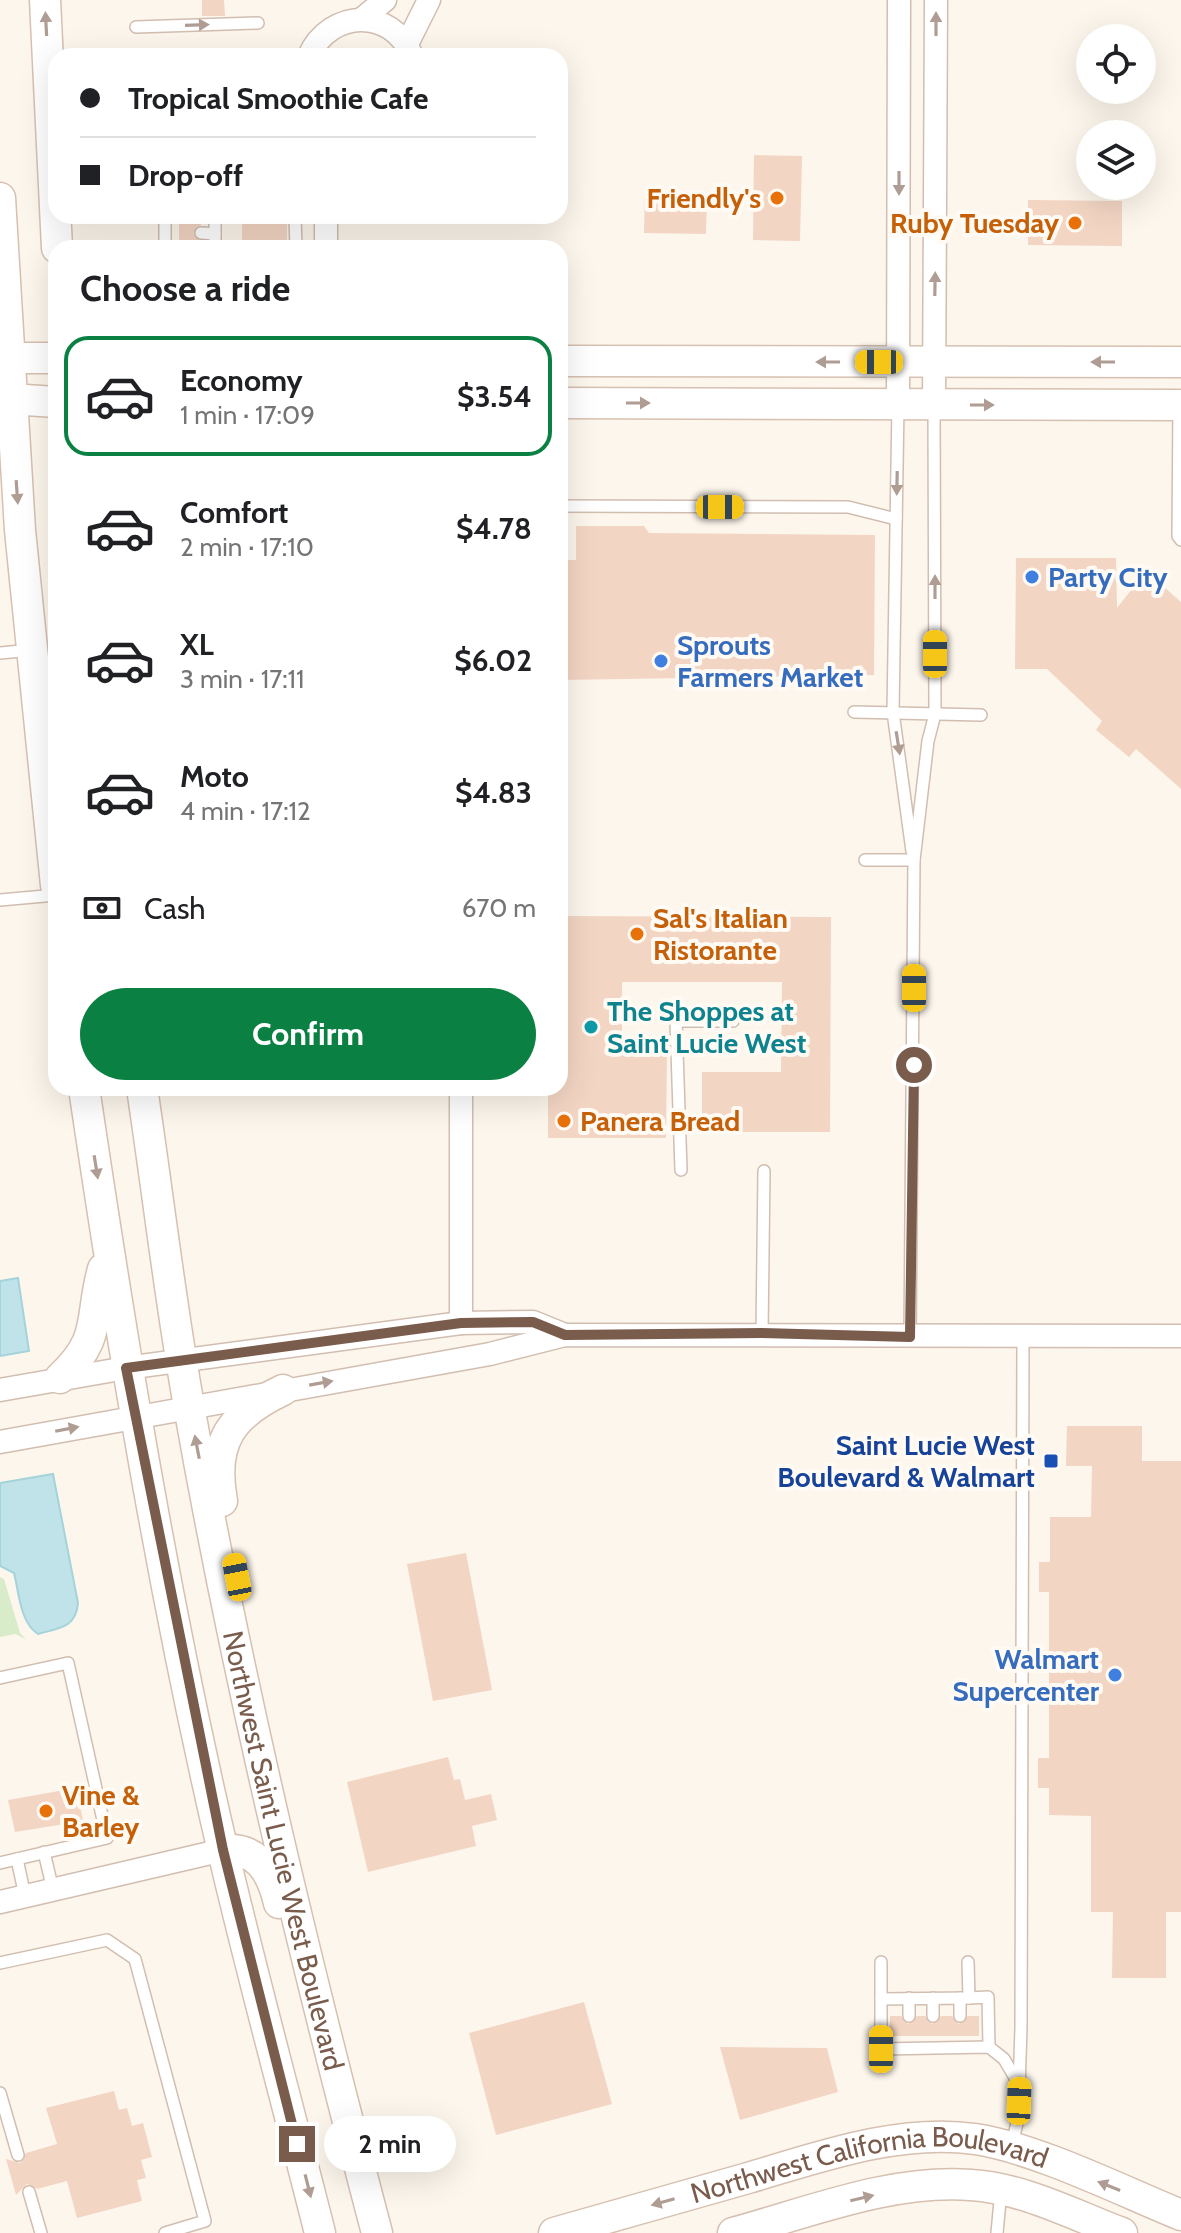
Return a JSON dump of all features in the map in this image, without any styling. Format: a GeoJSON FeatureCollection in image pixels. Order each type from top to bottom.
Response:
{"type":"FeatureCollection","features":[{"type":"Feature","properties":{"kind":"main road"},"geometry":{"type":"LineString","coordinates":[[45,0],[49,48]]}},
{"type":"Feature","properties":{"kind":"main road"},"geometry":{"type":"LineString","coordinates":[[0,198],[5,399],[48,807]]}},
{"type":"Feature","properties":{"kind":"main road"},"geometry":{"type":"LineString","coordinates":[[4,358],[48,358]]}},
{"type":"Feature","properties":{"kind":"main road"},"geometry":{"type":"LineString","coordinates":[[568,361],[1181,362]]}},
{"type":"Feature","properties":{"kind":"main road"},"geometry":{"type":"LineString","coordinates":[[5,399],[48,402]]}},
{"type":"Feature","properties":{"kind":"main road"},"geometry":{"type":"LineString","coordinates":[[568,403],[1180,405]]}},
{"type":"Feature","properties":{"kind":"main road"},"geometry":{"type":"LineString","coordinates":[[20,530],[38,566],[48,658]]}},
{"type":"Feature","properties":{"kind":"main road"},"geometry":{"type":"LineString","coordinates":[[85,1096],[134,1417],[223,1850],[320,2233]]}},
{"type":"Feature","properties":{"kind":"main road"},"geometry":{"type":"LineString","coordinates":[[125,1096],[146,1231],[166,1255]]}},
{"type":"Feature","properties":{"kind":"main road","name":"Northwest Saint Lucie West Boulevard"},"geometry":{"type":"LineString","coordinates":[[143,1096],[188,1406],[240,1661],[325,2035],[377,2233]]}},
{"type":"Feature","properties":{"kind":"main road"},"geometry":{"type":"LineString","coordinates":[[60,1378],[82,1358],[92,1334],[108,1248]]}},
{"type":"Feature","properties":{"kind":"main road"},"geometry":{"type":"LineString","coordinates":[[240,1661],[242,1606],[220,1490],[221,1462],[235,1420],[254,1403],[283,1390]]}},
{"type":"Feature","properties":{"kind":"main road"},"geometry":{"type":"LineString","coordinates":[[223,1850],[236,1849],[255,1857],[274,1881],[326,2100],[358,2160]]}},
{"type":"Feature","properties":{"kind":"main road","name":"Northwest California Boulevard"},"geometry":{"type":"LineString","coordinates":[[554,2233],[820,2157],[901,2140],[975,2139],[1011,2148],[1181,2215]]}},
{"type":"Feature","properties":{"kind":"main road"},"geometry":{"type":"LineString","coordinates":[[1001,2190],[1011,2148]]}},
{"type":"Feature","properties":{"kind":"main road","name":"Northwest California Boulevard"},"geometry":{"type":"LineString","coordinates":[[733,2233],[809,2217],[894,2190],[944,2184],[1001,2190],[1122,2233]]}},
{"type":"Feature","properties":{"kind":"street"},"geometry":{"type":"LineString","coordinates":[[363,18],[385,0]]}},
{"type":"Feature","properties":{"kind":"street"},"geometry":{"type":"LineString","coordinates":[[410,48],[429,0]]}},
{"type":"Feature","properties":{"kind":"street"},"geometry":{"type":"LineString","coordinates":[[898,405],[899,0]]}},
{"type":"Feature","properties":{"kind":"street"},"geometry":{"type":"LineString","coordinates":[[934,405],[936,0]]}},
{"type":"Feature","properties":{"kind":"street"},"geometry":{"type":"LineString","coordinates":[[315,48],[327,30],[344,21],[363,18],[392,28],[407,48]]}},
{"type":"Feature","properties":{"kind":"street"},"geometry":{"type":"LineString","coordinates":[[899,105],[937,106]]}},
{"type":"Feature","properties":{"kind":"street"},"geometry":{"type":"LineString","coordinates":[[461,1096],[461,1323]]}},
{"type":"Feature","properties":{"kind":"street"},"geometry":{"type":"LineString","coordinates":[[0,1390],[126,1368],[461,1323],[533,1322],[565,1335]]}},
{"type":"Feature","properties":{"kind":"street"},"geometry":{"type":"LineString","coordinates":[[0,1442],[490,1354],[565,1335],[1181,1336]]}},
{"type":"Feature","properties":{"kind":"street"},"geometry":{"type":"LineString","coordinates":[[0,1902],[223,1850]]}},
{"type":"Feature","properties":{"kind":"lane"},"geometry":{"type":"LineString","coordinates":[[136,27],[258,23]]}},
{"type":"Feature","properties":{"kind":"lane"},"geometry":{"type":"LineString","coordinates":[[165,224],[165,240]]}},
{"type":"Feature","properties":{"kind":"lane"},"geometry":{"type":"LineString","coordinates":[[215,224],[215,240]]}},
{"type":"Feature","properties":{"kind":"lane"},"geometry":{"type":"LineString","coordinates":[[165,233],[179,233]]}},
{"type":"Feature","properties":{"kind":"lane"},"geometry":{"type":"LineString","coordinates":[[201,233],[215,234]]}},
{"type":"Feature","properties":{"kind":"lane"},"geometry":{"type":"LineString","coordinates":[[898,405],[893,712],[905,819],[914,860]]}},
{"type":"Feature","properties":{"kind":"lane"},"geometry":{"type":"LineString","coordinates":[[910,1337],[914,860],[928,741],[935,714],[934,405]]}},
{"type":"Feature","properties":{"kind":"lane"},"geometry":{"type":"LineString","coordinates":[[1180,405],[1176,499],[1178,536],[1181,540]]}},
{"type":"Feature","properties":{"kind":"lane"},"geometry":{"type":"LineString","coordinates":[[568,506],[848,507],[896,516]]}},
{"type":"Feature","properties":{"kind":"lane"},"geometry":{"type":"LineString","coordinates":[[0,653],[32,650]]}},
{"type":"Feature","properties":{"kind":"lane"},"geometry":{"type":"LineString","coordinates":[[854,712],[981,715]]}},
{"type":"Feature","properties":{"kind":"lane"},"geometry":{"type":"LineString","coordinates":[[865,860],[914,860]]}},
{"type":"Feature","properties":{"kind":"lane"},"geometry":{"type":"LineString","coordinates":[[0,900],[48,896]]}},
{"type":"Feature","properties":{"kind":"lane"},"geometry":{"type":"LineString","coordinates":[[681,1170],[676,1021],[733,1021]]}},
{"type":"Feature","properties":{"kind":"lane"},"geometry":{"type":"LineString","coordinates":[[762,1333],[764,1171]]}},
{"type":"Feature","properties":{"kind":"lane"},"geometry":{"type":"LineString","coordinates":[[1011,2148],[1018,2119],[1019,2084],[1023,1338]]}},
{"type":"Feature","properties":{"kind":"lane"},"geometry":{"type":"LineString","coordinates":[[0,1678],[68,1663],[107,1838],[0,1863]]}},
{"type":"Feature","properties":{"kind":"lane"},"geometry":{"type":"LineString","coordinates":[[44,1852],[53,1890]]}},
{"type":"Feature","properties":{"kind":"lane"},"geometry":{"type":"LineString","coordinates":[[17,1859],[25,1896]]}},
{"type":"Feature","properties":{"kind":"lane"},"geometry":{"type":"LineString","coordinates":[[0,1963],[107,1940],[135,1959],[205,2221],[165,2233]]}},
{"type":"Feature","properties":{"kind":"lane"},"geometry":{"type":"LineString","coordinates":[[881,1962],[881,2049],[910,2042],[960,2042],[989,2047],[1004,2059],[1019,2084]]}},
{"type":"Feature","properties":{"kind":"lane"},"geometry":{"type":"LineString","coordinates":[[960,2016],[968,1962]]}},
{"type":"Feature","properties":{"kind":"lane"},"geometry":{"type":"LineString","coordinates":[[881,1999],[988,1997],[989,2047]]}},
{"type":"Feature","properties":{"kind":"lane"},"geometry":{"type":"LineString","coordinates":[[909,1998],[909,2016]]}},
{"type":"Feature","properties":{"kind":"lane"},"geometry":{"type":"LineString","coordinates":[[933,1998],[933,2016]]}},
{"type":"Feature","properties":{"kind":"lane"},"geometry":{"type":"LineString","coordinates":[[0,2093],[18,2155]]}},
{"type":"Feature","properties":{"kind":"lane"},"geometry":{"type":"LineString","coordinates":[[997,2233],[1001,2190]]}},
{"type":"Feature","properties":{"kind":"lane"},"geometry":{"type":"LineString","coordinates":[[29,2192],[41,2233]]}},
{"type":"Feature","properties":{"kind":"green space"},"geometry":{"type":"Polygon","coordinates":[[[0,1577],[4,1579],[20,1633],[26,1639],[15,1634],[0,1637],[0,1577]]]}},
{"type":"Feature","properties":{"kind":"water"},"geometry":{"type":"Polygon","coordinates":[[[18,1278],[29,1351],[0,1356],[0,1281],[18,1278]]]}},
{"type":"Feature","properties":{"kind":"water"},"geometry":{"type":"Polygon","coordinates":[[[53,1474],[78,1603],[74,1618],[65,1626],[38,1634],[24,1615],[14,1573],[0,1566],[0,1483],[53,1474]]]}},
{"type":"Feature","properties":{"kind":"building"},"geometry":{"type":"Polygon","coordinates":[[[202,0],[224,0],[225,16],[202,16],[202,0]]]}},
{"type":"Feature","properties":{"kind":"building","name":"Friendly's"},"geometry":{"type":"Polygon","coordinates":[[[754,155],[802,156],[800,241],[753,240],[754,155]]]}},
{"type":"Feature","properties":{"kind":"building"},"geometry":{"type":"Polygon","coordinates":[[[645,191],[707,192],[706,234],[644,233],[645,191]]]}},
{"type":"Feature","properties":{"kind":"building","name":"Ruby Tuesday"},"geometry":{"type":"Polygon","coordinates":[[[1028,200],[1122,201],[1122,246],[1028,245],[1028,200]]]}},
{"type":"Feature","properties":{"kind":"building"},"geometry":{"type":"Polygon","coordinates":[[[179,224],[201,224],[193,233],[199,240],[179,240],[179,224]]]}},
{"type":"Feature","properties":{"kind":"building"},"geometry":{"type":"Polygon","coordinates":[[[242,224],[287,224],[287,240],[242,240],[242,224]]]}},
{"type":"Feature","properties":{"kind":"building"},"geometry":{"type":"Polygon","coordinates":[[[576,526],[644,526],[649,533],[875,535],[874,675],[568,680],[568,560],[576,560],[576,526]]]}},
{"type":"Feature","properties":{"kind":"building"},"geometry":{"type":"Polygon","coordinates":[[[1016,558],[1116,558],[1117,608],[1146,571],[1181,602],[1181,789],[1136,749],[1129,757],[1096,730],[1102,721],[1047,669],[1015,669],[1016,558]]]}},
{"type":"Feature","properties":{"kind":"building","name":"The Shoppes at Saint Lucie West"},"geometry":{"type":"Polygon","coordinates":[[[568,916],[831,917],[830,1132],[702,1132],[702,1072],[781,1072],[782,982],[622,982],[622,1052],[667,1052],[666,1138],[548,1138],[548,1096],[568,1096],[568,916]]]}},
{"type":"Feature","properties":{"kind":"building","name":"Walmart Supercenter"},"geometry":{"type":"Polygon","coordinates":[[[1067,1426],[1142,1426],[1142,1461],[1181,1461],[1181,1912],[1166,1912],[1166,1978],[1112,1978],[1113,1912],[1091,1912],[1091,1816],[1049,1815],[1049,1788],[1038,1788],[1038,1758],[1049,1758],[1049,1592],[1039,1592],[1039,1562],[1050,1562],[1050,1517],[1091,1517],[1092,1466],[1066,1466],[1067,1426]]]}},
{"type":"Feature","properties":{"kind":"building"},"geometry":{"type":"Polygon","coordinates":[[[466,1553],[492,1690],[433,1701],[407,1564],[466,1553]]]}},
{"type":"Feature","properties":{"kind":"building"},"geometry":{"type":"Polygon","coordinates":[[[448,1757],[454,1780],[460,1779],[465,1800],[491,1794],[497,1820],[472,1826],[476,1846],[368,1872],[347,1782],[448,1757]]]}},
{"type":"Feature","properties":{"kind":"building","name":"Vine & Barley"},"geometry":{"type":"Polygon","coordinates":[[[76,1788],[83,1821],[15,1832],[8,1800],[76,1788]]]}},
{"type":"Feature","properties":{"kind":"building"},"geometry":{"type":"Polygon","coordinates":[[[584,2002],[612,2104],[496,2135],[469,2033],[584,2002]]]}},
{"type":"Feature","properties":{"kind":"building"},"geometry":{"type":"Polygon","coordinates":[[[890,2016],[901,2016],[908,2024],[917,2016],[925,2016],[932,2024],[941,2016],[952,2016],[959,2024],[968,2016],[979,2016],[979,2036],[890,2036],[890,2016]]]}},
{"type":"Feature","properties":{"kind":"building"},"geometry":{"type":"Polygon","coordinates":[[[720,2047],[827,2048],[838,2092],[740,2120],[720,2047]]]}},
{"type":"Feature","properties":{"kind":"building"},"geometry":{"type":"Polygon","coordinates":[[[114,2091],[119,2110],[127,2108],[132,2126],[143,2123],[152,2157],[141,2160],[146,2178],[137,2180],[142,2201],[77,2218],[67,2181],[37,2189],[27,2184],[16,2195],[6,2159],[20,2163],[26,2153],[57,2144],[46,2108],[114,2091]]]}},
{"type":"Feature","properties":{"kind":"place","name":"Friendly's"},"geometry":{"type":"Point","coordinates":[777,198]}},
{"type":"Feature","properties":{"kind":"place","name":"Ruby Tuesday"},"geometry":{"type":"Point","coordinates":[1075,223]}},
{"type":"Feature","properties":{"kind":"place","name":"Party City"},"geometry":{"type":"Point","coordinates":[1032,577]}},
{"type":"Feature","properties":{"kind":"place","name":"Sprouts Farmers Market"},"geometry":{"type":"Point","coordinates":[661,661]}},
{"type":"Feature","properties":{"kind":"place","name":"Sal's Italian Ristorante"},"geometry":{"type":"Point","coordinates":[637,934]}},
{"type":"Feature","properties":{"kind":"place","name":"The Shoppes at Saint Lucie West"},"geometry":{"type":"Point","coordinates":[591,1027]}},
{"type":"Feature","properties":{"kind":"place","name":"Panera Bread"},"geometry":{"type":"Point","coordinates":[564,1121]}},
{"type":"Feature","properties":{"kind":"place","name":"Saint Lucie West Boulevard & Walmart"},"geometry":{"type":"Point","coordinates":[1051,1461]}},
{"type":"Feature","properties":{"kind":"place","name":"Walmart Supercenter"},"geometry":{"type":"Point","coordinates":[1115,1675]}},
{"type":"Feature","properties":{"kind":"place","name":"Vine & Barley"},"geometry":{"type":"Point","coordinates":[46,1811]}},
{"type":"Feature","properties":{"kind":"route"},"geometry":{"type":"LineString","coordinates":[[297,2144],[223,1850],[126,1368],[461,1323],[533,1322],[565,1335],[762,1333],[910,1337],[914,1065]]}}]}
